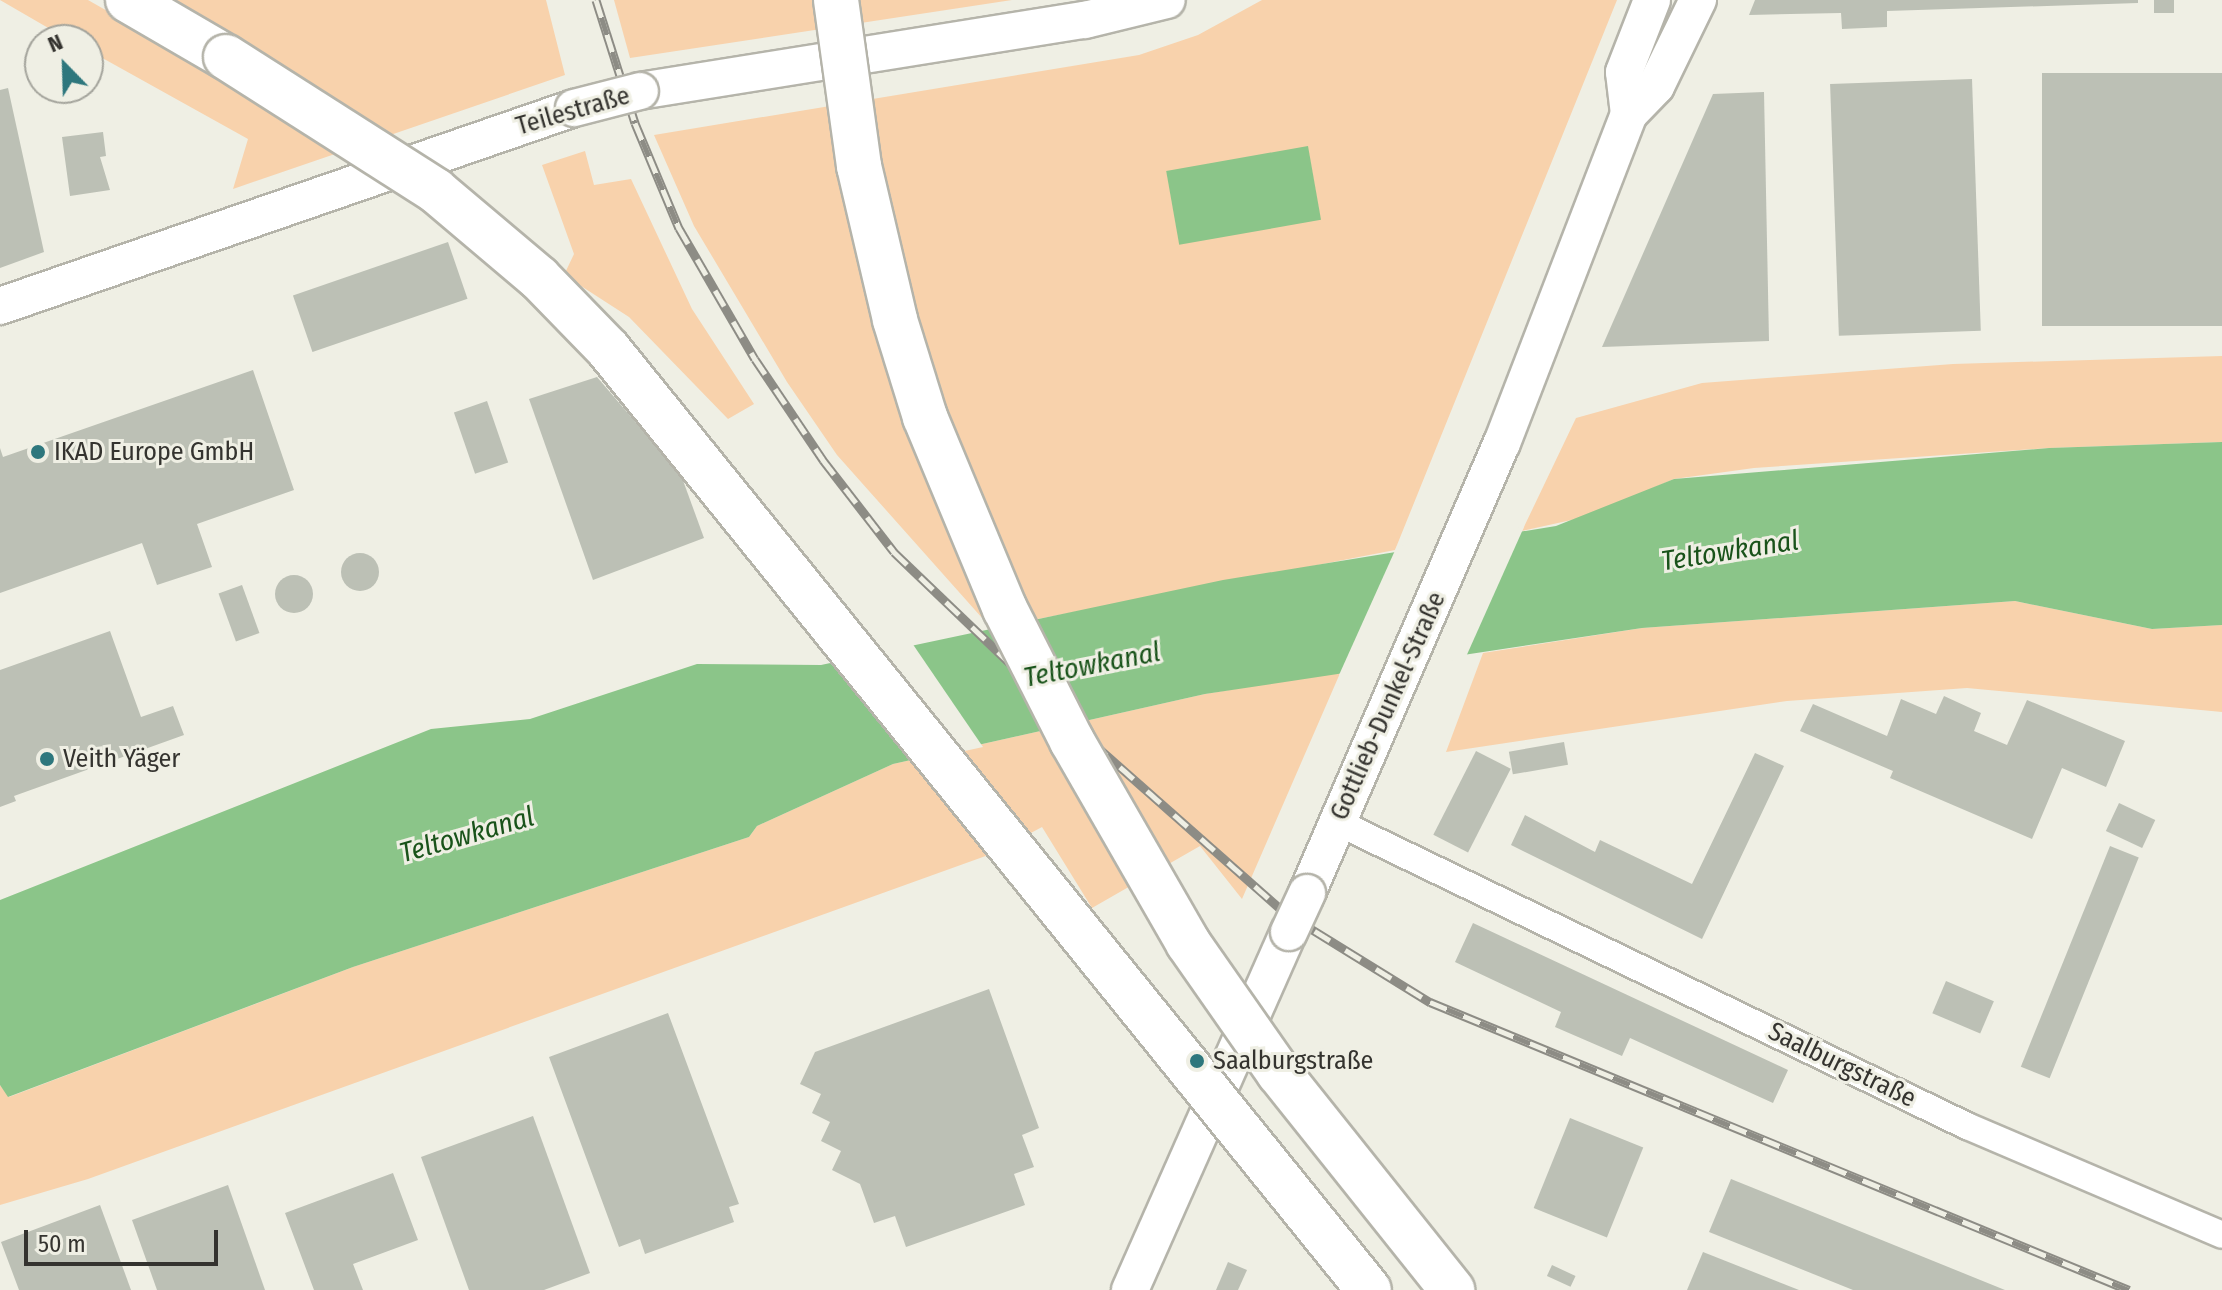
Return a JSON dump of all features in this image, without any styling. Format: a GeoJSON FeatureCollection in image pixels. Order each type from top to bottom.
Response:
{"type":"FeatureCollection","features":[{"type":"Feature","properties":{"kind":"highway"},"geometry":{"type":"LineString","coordinates":[[128,0],[226,57],[436,191],[539,278],[608,349],[1369,1290]]}},
{"type":"Feature","properties":{"kind":"highway"},"geometry":{"type":"LineString","coordinates":[[836,0],[859,166],[895,320],[925,417],[1005,609],[1072,741],[1188,943],[1279,1073],[1452,1290]]}},
{"type":"Feature","properties":{"kind":"street","name":"Teilestraße"},"geometry":{"type":"LineString","coordinates":[[0,306],[574,108],[640,91],[1085,20],[1167,0]]}},
{"type":"Feature","properties":{"kind":"street","name":"Gottlieb-Dunkel-Straße"},"geometry":{"type":"LineString","coordinates":[[1629,114],[1624,72],[1652,0]]}},
{"type":"Feature","properties":{"kind":"street","name":"Gottlieb-Dunkel-Straße"},"geometry":{"type":"LineString","coordinates":[[1130,1290],[1307,893],[1502,443],[1629,114],[1656,86],[1698,0]]}},
{"type":"Feature","properties":{"kind":"street","name":"Saalburgstraße"},"geometry":{"type":"LineString","coordinates":[[1337,822],[1967,1126],[2222,1235]]}},
{"type":"Feature","properties":{"kind":"shaded area"},"geometry":{"type":"Polygon","coordinates":[[[0,0],[88,0],[216,73],[157,0],[546,0],[565,75],[233,189],[248,139],[104,59],[104,24],[41,24],[0,0]]]}},
{"type":"Feature","properties":{"kind":"shaded area"},"geometry":{"type":"Polygon","coordinates":[[[614,0],[1012,0],[630,58],[614,0]]]}},
{"type":"Feature","properties":{"kind":"shaded area"},"geometry":{"type":"Polygon","coordinates":[[[1262,0],[1617,0],[1395,550],[991,628],[837,455],[787,382],[694,226],[654,135],[1139,55],[1198,35],[1262,0]]]}},
{"type":"Feature","properties":{"kind":"shaded area"},"geometry":{"type":"Polygon","coordinates":[[[585,151],[594,185],[631,179],[692,309],[754,404],[728,419],[629,317],[564,275],[574,254],[542,165],[585,151]]]}},
{"type":"Feature","properties":{"kind":"shaded area"},"geometry":{"type":"Polygon","coordinates":[[[2222,356],[2222,442],[2049,448],[1754,468],[1674,479],[1585,517],[1522,531],[1576,418],[1702,383],[1953,364],[2222,356]]]}},
{"type":"Feature","properties":{"kind":"shaded area"},"geometry":{"type":"Polygon","coordinates":[[[2015,601],[2152,629],[2222,625],[2222,712],[1967,688],[1787,701],[1446,752],[1483,653],[1642,628],[2015,601]]]}},
{"type":"Feature","properties":{"kind":"shaded area"},"geometry":{"type":"Polygon","coordinates":[[[1341,671],[1242,899],[1200,846],[1092,908],[1042,827],[994,853],[88,1179],[0,1205],[0,1085],[9,1097],[353,967],[749,837],[757,826],[893,764],[1205,694],[1341,671]]]}},
{"type":"Feature","properties":{"kind":"water"},"geometry":{"type":"Polygon","coordinates":[[[1308,146],[1321,220],[1179,245],[1166,171],[1308,146]]]}},
{"type":"Feature","properties":{"kind":"water","name":"Teltowkanal"},"geometry":{"type":"Polygon","coordinates":[[[2222,442],[2222,625],[2152,629],[2015,601],[1642,628],[1205,694],[893,764],[757,826],[749,837],[353,967],[8,1097],[0,1085],[0,900],[431,729],[530,719],[697,664],[821,665],[1223,580],[1556,526],[1674,479],[2049,448],[2222,442]]]}},
{"type":"Feature","properties":{"kind":"pier"},"geometry":{"type":"Polygon","coordinates":[[[1524,527],[1465,659],[1339,675],[1397,546],[1524,527]]]}},
{"type":"Feature","properties":{"kind":"pier"},"geometry":{"type":"Polygon","coordinates":[[[912,643],[983,747],[919,761],[837,658],[912,643]]]}},
{"type":"Feature","properties":{"kind":"building"},"geometry":{"type":"Polygon","coordinates":[[[1755,0],[2138,0],[2138,3],[1887,11],[1887,27],[1842,29],[1841,13],[1749,15],[1755,0]]]}},
{"type":"Feature","properties":{"kind":"building"},"geometry":{"type":"Polygon","coordinates":[[[2154,0],[2174,0],[2174,13],[2154,13],[2154,0]]]}},
{"type":"Feature","properties":{"kind":"building"},"geometry":{"type":"Polygon","coordinates":[[[2042,73],[2222,73],[2222,326],[2042,326],[2042,73]]]}},
{"type":"Feature","properties":{"kind":"building"},"geometry":{"type":"Polygon","coordinates":[[[1972,79],[1981,331],[1839,336],[1830,84],[1972,79]]]}},
{"type":"Feature","properties":{"kind":"building"},"geometry":{"type":"Polygon","coordinates":[[[8,88],[44,252],[0,268],[0,90],[8,88]]]}},
{"type":"Feature","properties":{"kind":"building"},"geometry":{"type":"Polygon","coordinates":[[[1764,92],[1769,341],[1602,347],[1713,94],[1764,92]]]}},
{"type":"Feature","properties":{"kind":"building"},"geometry":{"type":"Polygon","coordinates":[[[103,132],[106,156],[100,157],[110,190],[70,196],[62,137],[103,132]]]}},
{"type":"Feature","properties":{"kind":"building"},"geometry":{"type":"Polygon","coordinates":[[[448,242],[468,299],[312,352],[293,295],[448,242]]]}},
{"type":"Feature","properties":{"kind":"building"},"geometry":{"type":"Polygon","coordinates":[[[253,370],[294,490],[197,524],[212,567],[157,585],[142,543],[0,593],[0,448],[3,457],[253,370]]]}},
{"type":"Feature","properties":{"kind":"building"},"geometry":{"type":"Polygon","coordinates":[[[597,377],[681,475],[704,538],[593,580],[529,399],[597,377]]]}},
{"type":"Feature","properties":{"kind":"building"},"geometry":{"type":"Polygon","coordinates":[[[487,401],[508,462],[475,474],[454,412],[487,401]]]}},
{"type":"Feature","properties":{"kind":"building"},"geometry":{"type":"Polygon","coordinates":[[[360,553],[373,559],[379,572],[373,585],[360,591],[347,585],[341,572],[347,559],[360,553]]]}},
{"type":"Feature","properties":{"kind":"building"},"geometry":{"type":"Polygon","coordinates":[[[294,575],[308,580],[313,594],[308,608],[294,613],[280,608],[275,594],[280,580],[294,575]]]}},
{"type":"Feature","properties":{"kind":"building"},"geometry":{"type":"Polygon","coordinates":[[[242,585],[259,633],[236,641],[219,594],[242,585]]]}},
{"type":"Feature","properties":{"kind":"building"},"geometry":{"type":"Polygon","coordinates":[[[110,631],[141,717],[173,706],[184,735],[14,796],[16,801],[0,807],[0,670],[110,631]]]}},
{"type":"Feature","properties":{"kind":"building"},"geometry":{"type":"Polygon","coordinates":[[[1944,696],[1981,713],[1974,731],[2007,745],[2027,700],[2125,741],[2106,787],[2062,768],[2032,839],[1890,778],[1893,771],[1800,731],[1813,704],[1887,736],[1901,699],[1936,714],[1944,696]]]}},
{"type":"Feature","properties":{"kind":"building"},"geometry":{"type":"Polygon","coordinates":[[[1564,742],[1568,765],[1513,774],[1509,752],[1564,742]]]}},
{"type":"Feature","properties":{"kind":"building"},"geometry":{"type":"Polygon","coordinates":[[[1476,751],[1511,769],[1468,852],[1433,835],[1476,751]]]}},
{"type":"Feature","properties":{"kind":"building"},"geometry":{"type":"Polygon","coordinates":[[[1755,753],[1784,766],[1702,939],[1511,845],[1525,815],[1595,852],[1600,840],[1692,884],[1755,753]]]}},
{"type":"Feature","properties":{"kind":"building"},"geometry":{"type":"Polygon","coordinates":[[[2119,803],[2155,820],[2142,848],[2106,831],[2119,803]]]}},
{"type":"Feature","properties":{"kind":"building"},"geometry":{"type":"Polygon","coordinates":[[[2110,846],[2139,858],[2050,1078],[2021,1067],[2110,846]]]}},
{"type":"Feature","properties":{"kind":"building"},"geometry":{"type":"Polygon","coordinates":[[[1473,923],[1788,1070],[1773,1103],[1630,1038],[1622,1056],[1555,1027],[1561,1012],[1455,962],[1473,923]]]}},
{"type":"Feature","properties":{"kind":"building"},"geometry":{"type":"Polygon","coordinates":[[[1946,981],[1994,1001],[1980,1034],[1932,1013],[1946,981]]]}},
{"type":"Feature","properties":{"kind":"building"},"geometry":{"type":"Polygon","coordinates":[[[989,989],[1039,1128],[1022,1135],[1034,1167],[1014,1174],[1025,1205],[906,1247],[895,1216],[874,1223],[860,1184],[832,1170],[841,1151],[821,1141],[830,1122],[812,1113],[821,1094],[800,1084],[815,1052],[989,989]]]}},
{"type":"Feature","properties":{"kind":"building"},"geometry":{"type":"Polygon","coordinates":[[[668,1013],[739,1204],[729,1207],[734,1222],[645,1254],[640,1239],[619,1247],[549,1057],[668,1013]]]}},
{"type":"Feature","properties":{"kind":"building"},"geometry":{"type":"Polygon","coordinates":[[[533,1116],[590,1273],[544,1290],[469,1290],[421,1157],[533,1116]]]}},
{"type":"Feature","properties":{"kind":"building"},"geometry":{"type":"Polygon","coordinates":[[[1570,1118],[1643,1148],[1607,1238],[1534,1208],[1570,1118]]]}},
{"type":"Feature","properties":{"kind":"building"},"geometry":{"type":"Polygon","coordinates":[[[393,1173],[418,1240],[353,1264],[363,1290],[314,1290],[285,1213],[393,1173]]]}},
{"type":"Feature","properties":{"kind":"building"},"geometry":{"type":"Polygon","coordinates":[[[1731,1179],[2005,1290],[1853,1290],[1709,1232],[1731,1179]]]}},
{"type":"Feature","properties":{"kind":"building"},"geometry":{"type":"Polygon","coordinates":[[[228,1185],[265,1290],[157,1290],[132,1220],[228,1185]]]}},
{"type":"Feature","properties":{"kind":"building"},"geometry":{"type":"Polygon","coordinates":[[[100,1205],[131,1290],[19,1290],[1,1242],[100,1205]]]}},
{"type":"Feature","properties":{"kind":"building"},"geometry":{"type":"Polygon","coordinates":[[[1703,1252],[1799,1290],[1687,1290],[1703,1252]]]}},
{"type":"Feature","properties":{"kind":"building"},"geometry":{"type":"Polygon","coordinates":[[[1228,1262],[1247,1270],[1238,1290],[1216,1290],[1228,1262]]]}},
{"type":"Feature","properties":{"kind":"building"},"geometry":{"type":"Polygon","coordinates":[[[1552,1265],[1576,1276],[1570,1287],[1547,1276],[1552,1265]]]}},
{"type":"Feature","properties":{"kind":"railway"},"geometry":{"type":"LineString","coordinates":[[596,0],[635,123],[679,228],[755,359],[823,460],[894,552],[1093,743],[1284,912],[1430,1002],[2129,1290]]}},
{"type":"Feature","properties":{"kind":"place","name":"IKAD Europe GmbH"},"geometry":{"type":"Point","coordinates":[38,452]}},
{"type":"Feature","properties":{"kind":"place","name":"Veith Yäger"},"geometry":{"type":"Point","coordinates":[47,759]}},
{"type":"Feature","properties":{"kind":"place","name":"Saalburgstraße"},"geometry":{"type":"Point","coordinates":[1197,1061]}}]}
